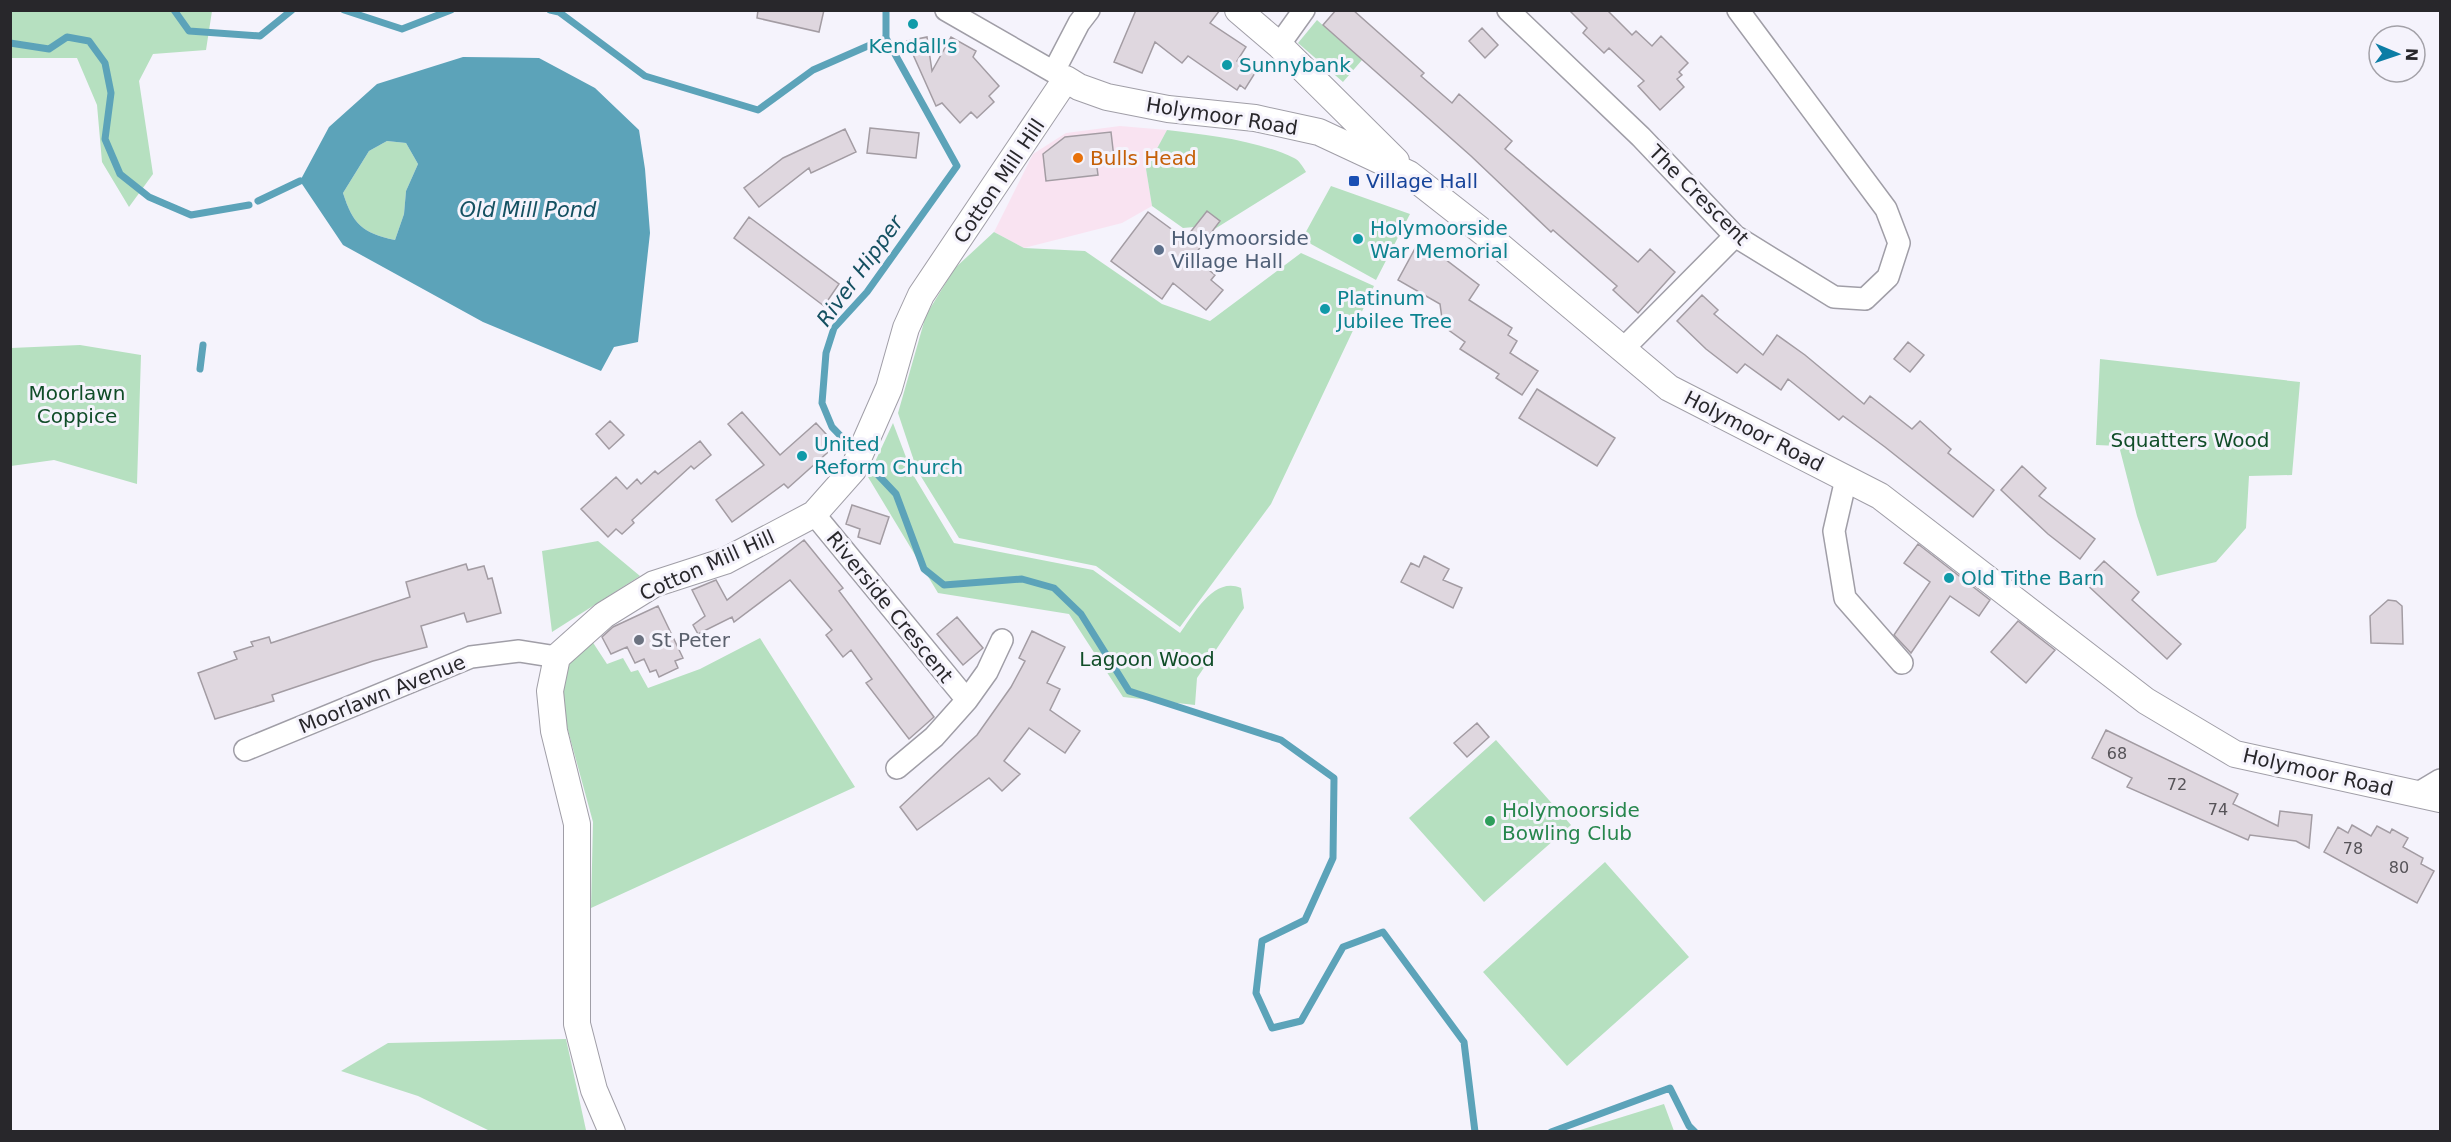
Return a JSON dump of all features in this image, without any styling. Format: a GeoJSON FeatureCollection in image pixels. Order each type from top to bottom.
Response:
{"type":"FeatureCollection","features":[{"type":"Feature","properties":{"kind":"street"},"geometry":{"type":"LineString","coordinates":[[946,10],[1060,75],[1080,23],[1089,10]]}},
{"type":"Feature","properties":{"kind":"street"},"geometry":{"type":"LineString","coordinates":[[1238,10],[1279,45],[1409,174]]}},
{"type":"Feature","properties":{"kind":"street"},"geometry":{"type":"LineString","coordinates":[[1279,45],[1304,10]]}},
{"type":"Feature","properties":{"kind":"street","name":"The Crescent"},"geometry":{"type":"LineString","coordinates":[[1508,10],[1641,136],[1735,236],[1834,297],[1865,299],[1888,277],[1899,243],[1886,208],[1738,10]]}},
{"type":"Feature","properties":{"kind":"street","name":"Holymoor Road"},"geometry":{"type":"LineString","coordinates":[[1060,75],[1080,87],[1107,97],[1168,109],[1255,118],[1319,132],[1409,174],[1488,236],[1669,388],[1880,496],[2146,701],[2235,754],[2299,766],[2415,795],[2440,799]]}},
{"type":"Feature","properties":{"kind":"street","name":"Cotton Mill Hill"},"geometry":{"type":"LineString","coordinates":[[557,657],[604,615],[654,584],[725,561],[814,514],[853,470],[889,388],[906,328],[921,296],[1060,75]]}},
{"type":"Feature","properties":{"kind":"street"},"geometry":{"type":"LineString","coordinates":[[1623,349],[1735,236]]}},
{"type":"Feature","properties":{"kind":"street"},"geometry":{"type":"LineString","coordinates":[[1846,478],[1834,531],[1845,598],[1902,663]]}},
{"type":"Feature","properties":{"kind":"street","name":"Riverside Crescent"},"geometry":{"type":"LineString","coordinates":[[814,514],[967,700]]}},
{"type":"Feature","properties":{"kind":"street","name":"Riverside Crescent"},"geometry":{"type":"LineString","coordinates":[[897,768],[934,737],[967,700],[987,672],[1002,640]]}},
{"type":"Feature","properties":{"kind":"street","name":"Moorlawn Avenue"},"geometry":{"type":"LineString","coordinates":[[245,750],[471,657],[519,651],[557,657]]}},
{"type":"Feature","properties":{"kind":"street"},"geometry":{"type":"LineString","coordinates":[[557,657],[550,691],[554,730],[577,824],[577,1024],[594,1090],[612,1131]]}},
{"type":"Feature","properties":{"kind":"street"},"geometry":{"type":"LineString","coordinates":[[2415,795],[2440,780]]}},
{"type":"Feature","properties":{"kind":"shaded area"},"geometry":{"type":"Polygon","coordinates":[[[1120,126],[1167,130],[1146,169],[1152,206],[1122,223],[1024,248],[994,232],[1033,154],[1066,133],[1120,126]]]}},
{"type":"Feature","properties":{"kind":"green space"},"geometry":{"type":"Polygon","coordinates":[[[11,10],[212,11],[206,50],[153,54],[139,81],[153,174],[129,207],[102,162],[97,105],[77,58],[11,58],[11,10]]]}},
{"type":"Feature","properties":{"kind":"green space"},"geometry":{"type":"Polygon","coordinates":[[[1317,20],[1362,60],[1343,82],[1298,43],[1317,20]]]}},
{"type":"Feature","properties":{"kind":"green space"},"geometry":{"type":"Polygon","coordinates":[[[1167,130],[1232,139],[1264,147],[1296,159],[1306,172],[1205,235],[1194,227],[1183,228],[1152,206],[1146,169],[1167,130]]]}},
{"type":"Feature","properties":{"kind":"green space"},"geometry":{"type":"Polygon","coordinates":[[[387,141],[406,143],[418,164],[406,191],[404,214],[395,240],[374,234],[360,226],[343,193],[369,151],[387,141]]]}},
{"type":"Feature","properties":{"kind":"green space"},"geometry":{"type":"Polygon","coordinates":[[[1331,186],[1410,214],[1376,280],[1302,239],[1331,186]]]}},
{"type":"Feature","properties":{"kind":"green space"},"geometry":{"type":"Polygon","coordinates":[[[994,232],[1024,248],[1085,251],[1162,304],[1210,321],[1301,253],[1374,286],[1271,504],[1180,627],[1096,566],[959,538],[917,470],[898,413],[926,315],[955,268],[994,232]]]}},
{"type":"Feature","properties":{"kind":"green space","name":"Moorlawn Coppice"},"geometry":{"type":"Polygon","coordinates":[[[80,345],[141,355],[137,484],[54,460],[11,466],[11,348],[80,345]]]}},
{"type":"Feature","properties":{"kind":"green space","name":"Squatters Wood"},"geometry":{"type":"Polygon","coordinates":[[[2100,359],[2300,382],[2292,475],[2249,476],[2246,528],[2216,562],[2157,576],[2137,516],[2119,446],[2096,445],[2100,359]]]}},
{"type":"Feature","properties":{"kind":"green space","name":"Lagoon Wood"},"geometry":{"type":"Polygon","coordinates":[[[893,423],[912,473],[954,543],[1093,570],[1180,633],[1213,592],[1231,586],[1241,588],[1244,608],[1197,678],[1195,705],[1123,697],[1069,614],[938,593],[868,477],[893,423]]]}},
{"type":"Feature","properties":{"kind":"green space"},"geometry":{"type":"Polygon","coordinates":[[[598,541],[640,576],[552,632],[542,551],[598,541]]]}},
{"type":"Feature","properties":{"kind":"green space"},"geometry":{"type":"Polygon","coordinates":[[[590,638],[607,664],[623,658],[631,672],[638,670],[648,688],[700,669],[760,638],[855,787],[591,908],[593,822],[560,701],[564,662],[590,638]]]}},
{"type":"Feature","properties":{"kind":"green space","name":"Holymoorside Bowling Club"},"geometry":{"type":"Polygon","coordinates":[[[1496,740],[1571,825],[1484,902],[1409,818],[1496,740]]]}},
{"type":"Feature","properties":{"kind":"green space"},"geometry":{"type":"Polygon","coordinates":[[[1605,862],[1689,957],[1567,1066],[1483,972],[1605,862]]]}},
{"type":"Feature","properties":{"kind":"green space"},"geometry":{"type":"Polygon","coordinates":[[[566,1039],[586,1130],[490,1131],[418,1096],[341,1071],[388,1043],[566,1039]]]}},
{"type":"Feature","properties":{"kind":"green space"},"geometry":{"type":"Polygon","coordinates":[[[1664,1104],[1674,1131],[1577,1131],[1664,1104]]]}},
{"type":"Feature","properties":{"kind":"water","name":"Old Mill Pond"},"geometry":{"type":"Polygon","coordinates":[[[463,57],[539,58],[595,88],[639,130],[645,169],[650,233],[638,342],[614,347],[601,371],[483,322],[343,245],[300,181],[329,127],[377,84],[463,57]],[[387,141],[369,151],[343,193],[360,226],[374,234],[395,240],[404,214],[406,191],[418,164],[406,143],[387,141]]]}},
{"type":"Feature","properties":{"kind":"building"},"geometry":{"type":"Polygon","coordinates":[[[758,10],[824,10],[819,32],[757,18],[758,10]]]}},
{"type":"Feature","properties":{"kind":"building"},"geometry":{"type":"Polygon","coordinates":[[[1136,10],[1220,10],[1210,23],[1246,47],[1237,61],[1255,73],[1245,89],[1240,85],[1237,90],[1188,56],[1182,63],[1155,42],[1142,73],[1114,62],[1136,10]]]}},
{"type":"Feature","properties":{"kind":"building"},"geometry":{"type":"Polygon","coordinates":[[[1336,10],[1353,10],[1424,73],[1421,76],[1452,103],[1459,94],[1512,141],[1505,149],[1638,262],[1650,249],[1675,272],[1638,313],[1613,290],[1617,286],[1553,230],[1551,232],[1471,156],[1323,25],[1336,10]]]}},
{"type":"Feature","properties":{"kind":"building"},"geometry":{"type":"Polygon","coordinates":[[[1569,10],[1607,10],[1632,35],[1636,31],[1652,46],[1661,36],[1688,63],[1679,72],[1682,75],[1677,79],[1684,87],[1660,110],[1638,86],[1644,81],[1609,48],[1604,53],[1583,33],[1587,28],[1569,10]]]}},
{"type":"Feature","properties":{"kind":"building"},"geometry":{"type":"Polygon","coordinates":[[[1482,28],[1498,45],[1485,58],[1469,41],[1482,28]]]}},
{"type":"Feature","properties":{"kind":"building"},"geometry":{"type":"Polygon","coordinates":[[[927,37],[932,71],[951,37],[976,51],[973,57],[999,86],[989,96],[994,102],[977,118],[971,112],[960,123],[942,103],[936,106],[907,41],[927,37]]]}},
{"type":"Feature","properties":{"kind":"building"},"geometry":{"type":"Polygon","coordinates":[[[870,128],[919,133],[916,158],[867,153],[870,128]]]}},
{"type":"Feature","properties":{"kind":"building"},"geometry":{"type":"Polygon","coordinates":[[[845,129],[856,152],[811,173],[809,168],[759,207],[744,188],[783,158],[845,129]]]}},
{"type":"Feature","properties":{"kind":"building","name":"Bulls Head"},"geometry":{"type":"Polygon","coordinates":[[[1111,132],[1114,158],[1096,160],[1098,175],[1046,181],[1043,154],[1065,137],[1111,132]]]}},
{"type":"Feature","properties":{"kind":"building","name":"Holymoorside Village Hall"},"geometry":{"type":"Polygon","coordinates":[[[1207,211],[1220,221],[1193,257],[1215,275],[1211,280],[1223,290],[1206,310],[1173,283],[1162,299],[1111,261],[1148,212],[1185,239],[1207,211]]]}},
{"type":"Feature","properties":{"kind":"building"},"geometry":{"type":"Polygon","coordinates":[[[749,217],[839,284],[824,306],[734,238],[749,217]]]}},
{"type":"Feature","properties":{"kind":"building"},"geometry":{"type":"Polygon","coordinates":[[[1418,243],[1437,253],[1479,285],[1469,300],[1512,328],[1508,335],[1517,341],[1510,353],[1538,371],[1522,395],[1496,378],[1499,374],[1460,349],[1465,342],[1443,326],[1440,304],[1398,280],[1418,243]]]}},
{"type":"Feature","properties":{"kind":"building"},"geometry":{"type":"Polygon","coordinates":[[[1702,295],[1718,310],[1714,314],[1763,355],[1777,335],[1864,404],[1870,396],[1912,429],[1920,421],[1951,449],[1948,453],[1994,490],[1973,517],[1885,447],[1843,416],[1839,420],[1788,379],[1781,390],[1745,364],[1737,373],[1706,349],[1677,321],[1702,295]]]}},
{"type":"Feature","properties":{"kind":"building"},"geometry":{"type":"Polygon","coordinates":[[[1908,342],[1924,355],[1910,372],[1894,359],[1908,342]]]}},
{"type":"Feature","properties":{"kind":"building"},"geometry":{"type":"Polygon","coordinates":[[[1537,389],[1615,438],[1597,466],[1519,418],[1537,389]]]}},
{"type":"Feature","properties":{"kind":"building"},"geometry":{"type":"Polygon","coordinates":[[[742,412],[780,455],[816,423],[836,445],[788,488],[784,484],[732,522],[716,500],[764,465],[728,424],[742,412]]]}},
{"type":"Feature","properties":{"kind":"building"},"geometry":{"type":"Polygon","coordinates":[[[610,421],[624,435],[609,449],[596,434],[610,421]]]}},
{"type":"Feature","properties":{"kind":"building"},"geometry":{"type":"Polygon","coordinates":[[[700,441],[711,455],[694,469],[691,466],[632,520],[634,523],[622,534],[616,529],[608,537],[581,509],[616,477],[627,489],[637,479],[641,484],[655,471],[658,474],[700,441]]]}},
{"type":"Feature","properties":{"kind":"building"},"geometry":{"type":"Polygon","coordinates":[[[2022,466],[2046,488],[2039,496],[2095,539],[2080,559],[2048,534],[2001,490],[2022,466]]]}},
{"type":"Feature","properties":{"kind":"building"},"geometry":{"type":"Polygon","coordinates":[[[852,505],[889,517],[880,544],[858,537],[860,529],[846,524],[852,505]]]}},
{"type":"Feature","properties":{"kind":"building"},"geometry":{"type":"Polygon","coordinates":[[[804,540],[843,588],[839,591],[934,717],[909,739],[866,683],[872,679],[851,650],[843,657],[826,635],[832,630],[790,580],[734,622],[732,617],[698,634],[693,625],[705,616],[692,590],[716,580],[727,600],[804,540]]]}},
{"type":"Feature","properties":{"kind":"building"},"geometry":{"type":"Polygon","coordinates":[[[1918,544],[1990,600],[1979,616],[1950,596],[1911,653],[1894,635],[1930,582],[1904,563],[1918,544]]]}},
{"type":"Feature","properties":{"kind":"building"},"geometry":{"type":"Polygon","coordinates":[[[1424,556],[1449,569],[1443,580],[1462,588],[1453,608],[1401,582],[1411,563],[1419,567],[1424,556]]]}},
{"type":"Feature","properties":{"kind":"building"},"geometry":{"type":"Polygon","coordinates":[[[2104,561],[2139,592],[2132,600],[2181,644],[2167,659],[2084,582],[2104,561]]]}},
{"type":"Feature","properties":{"kind":"building"},"geometry":{"type":"Polygon","coordinates":[[[466,564],[468,570],[484,566],[488,579],[492,578],[501,613],[467,622],[464,613],[421,626],[427,647],[373,661],[272,695],[274,701],[215,719],[198,673],[237,659],[234,652],[253,646],[251,642],[269,637],[271,643],[410,597],[406,582],[466,564]]]}},
{"type":"Feature","properties":{"kind":"building"},"geometry":{"type":"Polygon","coordinates":[[[2388,600],[2396,601],[2402,606],[2403,644],[2371,643],[2370,616],[2388,600]]]}},
{"type":"Feature","properties":{"kind":"building","name":"St Peter"},"geometry":{"type":"Polygon","coordinates":[[[658,606],[683,658],[675,661],[678,668],[659,677],[656,670],[650,672],[644,659],[635,663],[627,647],[611,654],[602,637],[613,627],[658,606]]]}},
{"type":"Feature","properties":{"kind":"building"},"geometry":{"type":"Polygon","coordinates":[[[957,617],[983,648],[963,665],[937,634],[957,617]]]}},
{"type":"Feature","properties":{"kind":"building"},"geometry":{"type":"Polygon","coordinates":[[[2018,621],[2055,650],[2026,683],[1991,652],[2018,621]]]}},
{"type":"Feature","properties":{"kind":"building"},"geometry":{"type":"Polygon","coordinates":[[[1032,631],[1065,647],[1047,683],[1060,689],[1050,710],[1080,731],[1065,753],[1029,728],[1004,761],[1020,774],[1002,791],[989,778],[917,830],[900,807],[977,735],[1011,687],[1025,661],[1019,658],[1032,631]]]}},
{"type":"Feature","properties":{"kind":"building"},"geometry":{"type":"Polygon","coordinates":[[[1477,723],[1489,737],[1467,757],[1454,743],[1477,723]]]}},
{"type":"Feature","properties":{"kind":"building"},"geometry":{"type":"Polygon","coordinates":[[[2106,730],[2238,794],[2233,804],[2278,826],[2280,811],[2312,815],[2309,848],[2296,841],[2250,835],[2248,840],[2127,787],[2132,778],[2092,758],[2106,730]]]}},
{"type":"Feature","properties":{"kind":"building"},"geometry":{"type":"Polygon","coordinates":[[[2352,825],[2371,836],[2377,826],[2390,833],[2392,829],[2408,838],[2403,847],[2423,858],[2421,864],[2434,871],[2417,903],[2324,852],[2338,827],[2348,833],[2352,825]]]}},
{"type":"Feature","properties":{"kind":"waterway","name":"River Hipper"},"geometry":{"type":"LineString","coordinates":[[174,10],[189,31],[260,36],[292,10]]}},
{"type":"Feature","properties":{"kind":"waterway","name":"River Hipper"},"geometry":{"type":"LineString","coordinates":[[344,10],[402,29],[451,10]]}},
{"type":"Feature","properties":{"kind":"waterway","name":"River Hipper"},"geometry":{"type":"LineString","coordinates":[[550,10],[559,12],[645,76],[758,110],[813,70],[886,38],[957,166],[867,292],[834,328],[826,353],[822,403],[832,427],[855,451]]}},
{"type":"Feature","properties":{"kind":"waterway"},"geometry":{"type":"LineString","coordinates":[[886,10],[886,38]]}},
{"type":"Feature","properties":{"kind":"waterway"},"geometry":{"type":"LineString","coordinates":[[10,43],[49,49],[67,37],[89,41],[105,63],[111,93],[105,139],[120,174],[149,197],[191,215],[249,205]]}},
{"type":"Feature","properties":{"kind":"waterway"},"geometry":{"type":"LineString","coordinates":[[258,201],[300,181]]}},
{"type":"Feature","properties":{"kind":"waterway"},"geometry":{"type":"LineString","coordinates":[[200,369],[203,345]]}},
{"type":"Feature","properties":{"kind":"waterway","name":"River Hipper"},"geometry":{"type":"LineString","coordinates":[[863,459],[896,494],[924,569],[944,585],[1022,579],[1054,588],[1081,614],[1129,691],[1281,740],[1334,778],[1333,858],[1305,920],[1262,941],[1256,993],[1272,1028],[1301,1021],[1343,947],[1383,932],[1464,1042],[1475,1132]]}},
{"type":"Feature","properties":{"kind":"waterway","name":"River Hipper"},"geometry":{"type":"LineString","coordinates":[[1551,1132],[1670,1088],[1689,1126],[1695,1132]]}},
{"type":"Feature","properties":{"kind":"place","name":"Kendall's"},"geometry":{"type":"Point","coordinates":[913,24]}},
{"type":"Feature","properties":{"kind":"place","name":"Sunnybank"},"geometry":{"type":"Point","coordinates":[1227,65]}},
{"type":"Feature","properties":{"kind":"place","name":"Bulls Head"},"geometry":{"type":"Point","coordinates":[1078,158]}},
{"type":"Feature","properties":{"kind":"place","name":"Village Hall"},"geometry":{"type":"Point","coordinates":[1354,181]}},
{"type":"Feature","properties":{"kind":"place","name":"Holymoorside War Memorial"},"geometry":{"type":"Point","coordinates":[1358,239]}},
{"type":"Feature","properties":{"kind":"place","name":"Holymoorside Village Hall"},"geometry":{"type":"Point","coordinates":[1159,250]}},
{"type":"Feature","properties":{"kind":"place","name":"Platinum Jubilee Tree"},"geometry":{"type":"Point","coordinates":[1325,309]}},
{"type":"Feature","properties":{"kind":"place","name":"United Reform Church"},"geometry":{"type":"Point","coordinates":[802,456]}},
{"type":"Feature","properties":{"kind":"place","name":"Old Tithe Barn"},"geometry":{"type":"Point","coordinates":[1949,578]}},
{"type":"Feature","properties":{"kind":"place","name":"St Peter"},"geometry":{"type":"Point","coordinates":[639,640]}},
{"type":"Feature","properties":{"kind":"place","name":"Holymoorside Bowling Club"},"geometry":{"type":"Point","coordinates":[1490,821]}}]}
